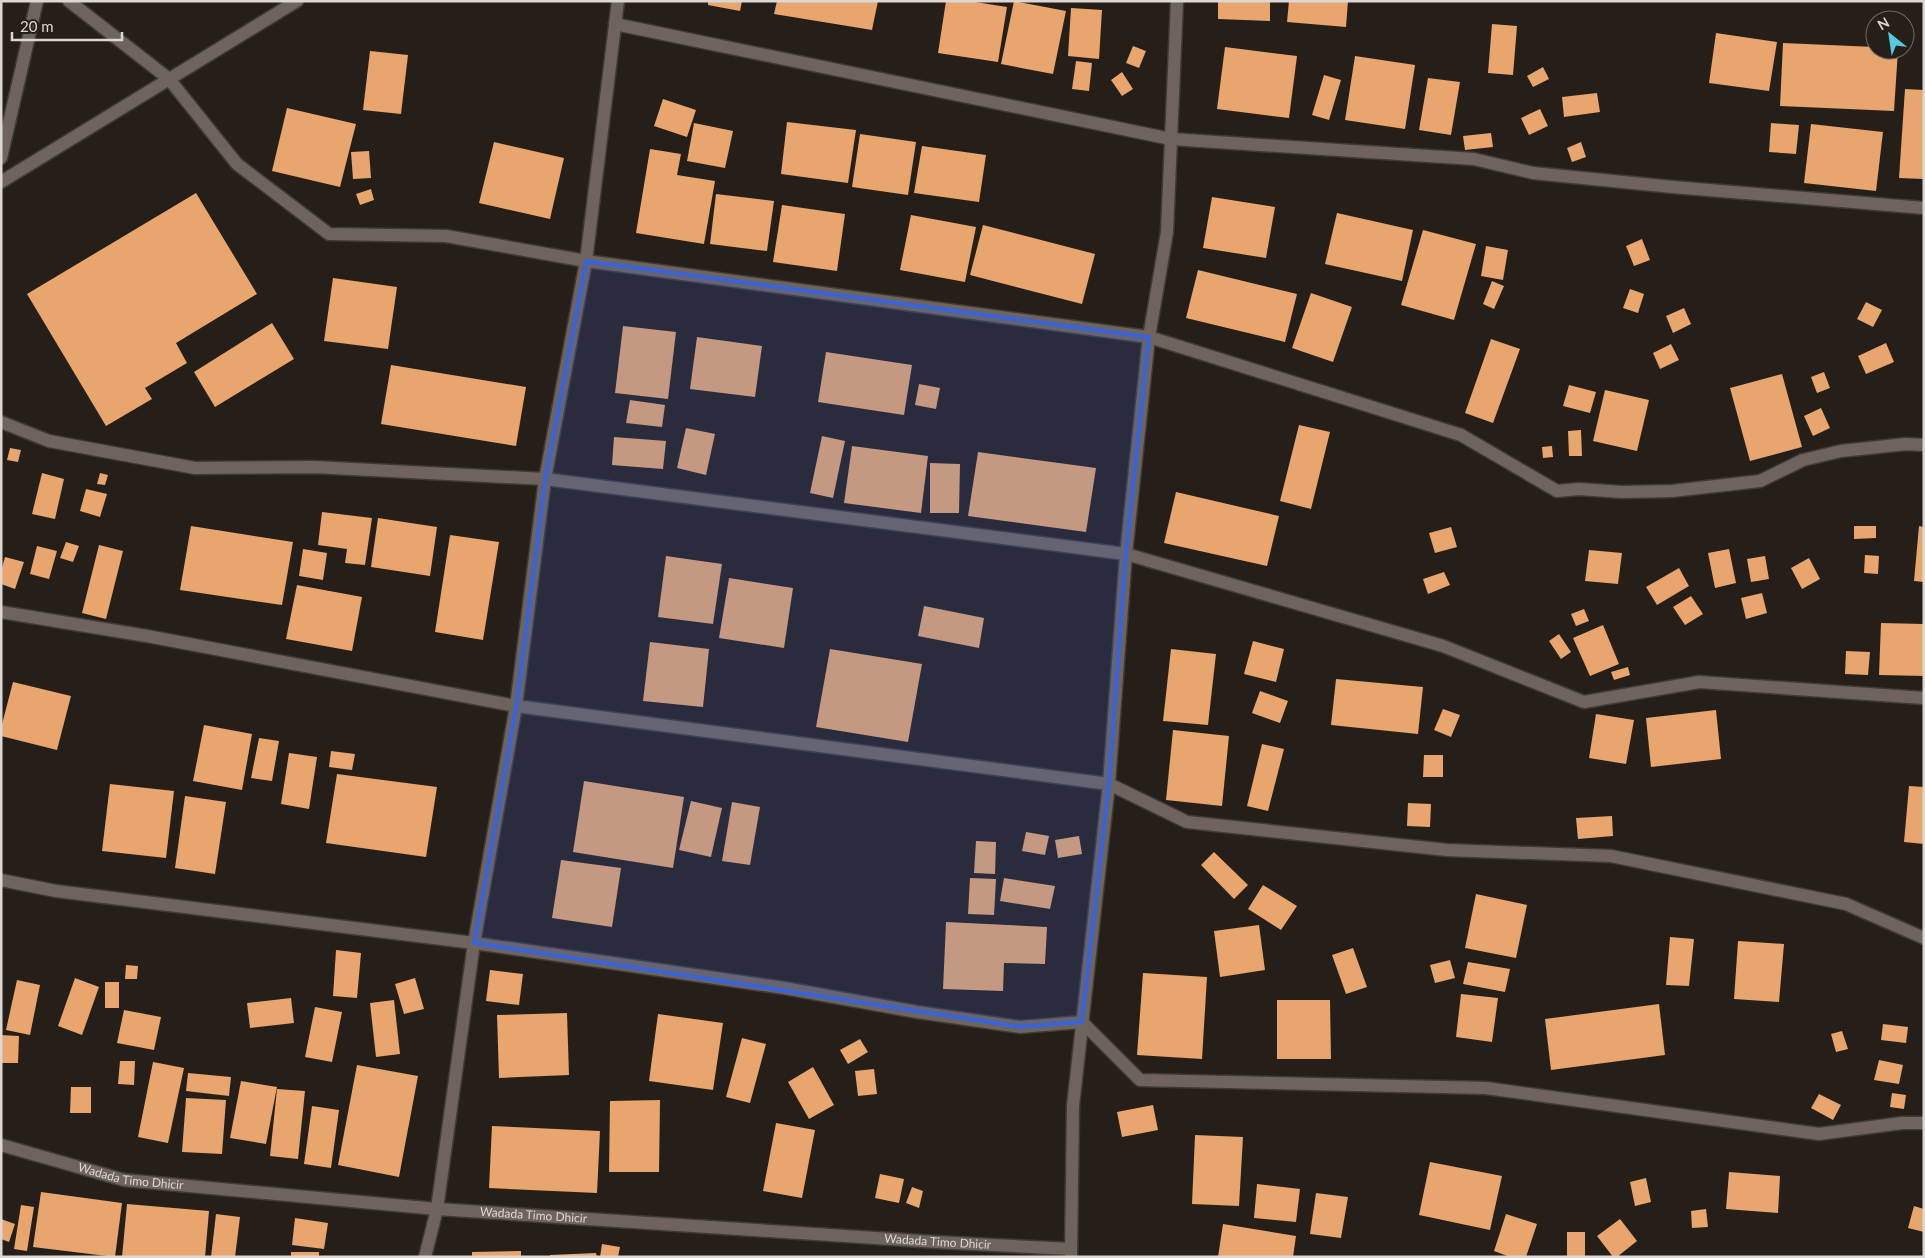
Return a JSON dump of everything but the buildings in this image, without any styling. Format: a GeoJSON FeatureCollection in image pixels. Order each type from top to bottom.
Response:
{"type":"FeatureCollection","features":[{"type":"Feature","properties":{"kind":"street"},"geometry":{"type":"LineString","coordinates":[[1,158],[37,1]]}},
{"type":"Feature","properties":{"kind":"street"},"geometry":{"type":"LineString","coordinates":[[69,1],[169,79],[237,164],[329,234],[446,236],[586,261],[1149,337],[1460,435],[1556,491],[1579,489],[1622,492],[1672,492],[1760,481],[1803,460],[1841,451],[1906,444],[1924,445]]}},
{"type":"Feature","properties":{"kind":"street"},"geometry":{"type":"LineString","coordinates":[[1,182],[297,1]]}},
{"type":"Feature","properties":{"kind":"street"},"geometry":{"type":"LineString","coordinates":[[425,1257],[437,1209],[474,943],[516,706],[545,479],[586,261],[618,1]]}},
{"type":"Feature","properties":{"kind":"street"},"geometry":{"type":"LineString","coordinates":[[1070,1253],[1073,1106],[1109,784],[1126,554],[1149,337],[1167,232],[1177,1]]}},
{"type":"Feature","properties":{"kind":"street"},"geometry":{"type":"LineString","coordinates":[[615,24],[1171,140],[1474,159],[1533,173],[1924,208]]}},
{"type":"Feature","properties":{"kind":"street"},"geometry":{"type":"LineString","coordinates":[[1,422],[49,441],[195,468],[314,467],[545,479],[1126,554],[1443,646],[1584,702],[1699,682],[1924,698]]}},
{"type":"Feature","properties":{"kind":"street"},"geometry":{"type":"LineString","coordinates":[[1,612],[147,636],[516,706],[1109,784],[1187,822],[1447,850],[1611,856],[1846,904],[1924,938]]}},
{"type":"Feature","properties":{"kind":"street"},"geometry":{"type":"LineString","coordinates":[[1,880],[56,892],[474,943],[774,987],[1020,1027],[1082,1022],[1140,1080],[1486,1088],[1819,1134],[1902,1123],[1924,1123]]}},
{"type":"Feature","properties":{"kind":"street","name":"Wadada Timo Dhicir"},"geometry":{"type":"LineString","coordinates":[[1,1145],[124,1180],[437,1209],[936,1242],[1070,1253]]}},
{"type":"Feature","properties":{"kind":"highlighted area"},"geometry":{"type":"Polygon","coordinates":[[[586,261],[1149,337],[1126,554],[1109,784],[1082,1022],[1020,1027],[474,943],[516,706],[545,479],[586,261]]]}}]}
